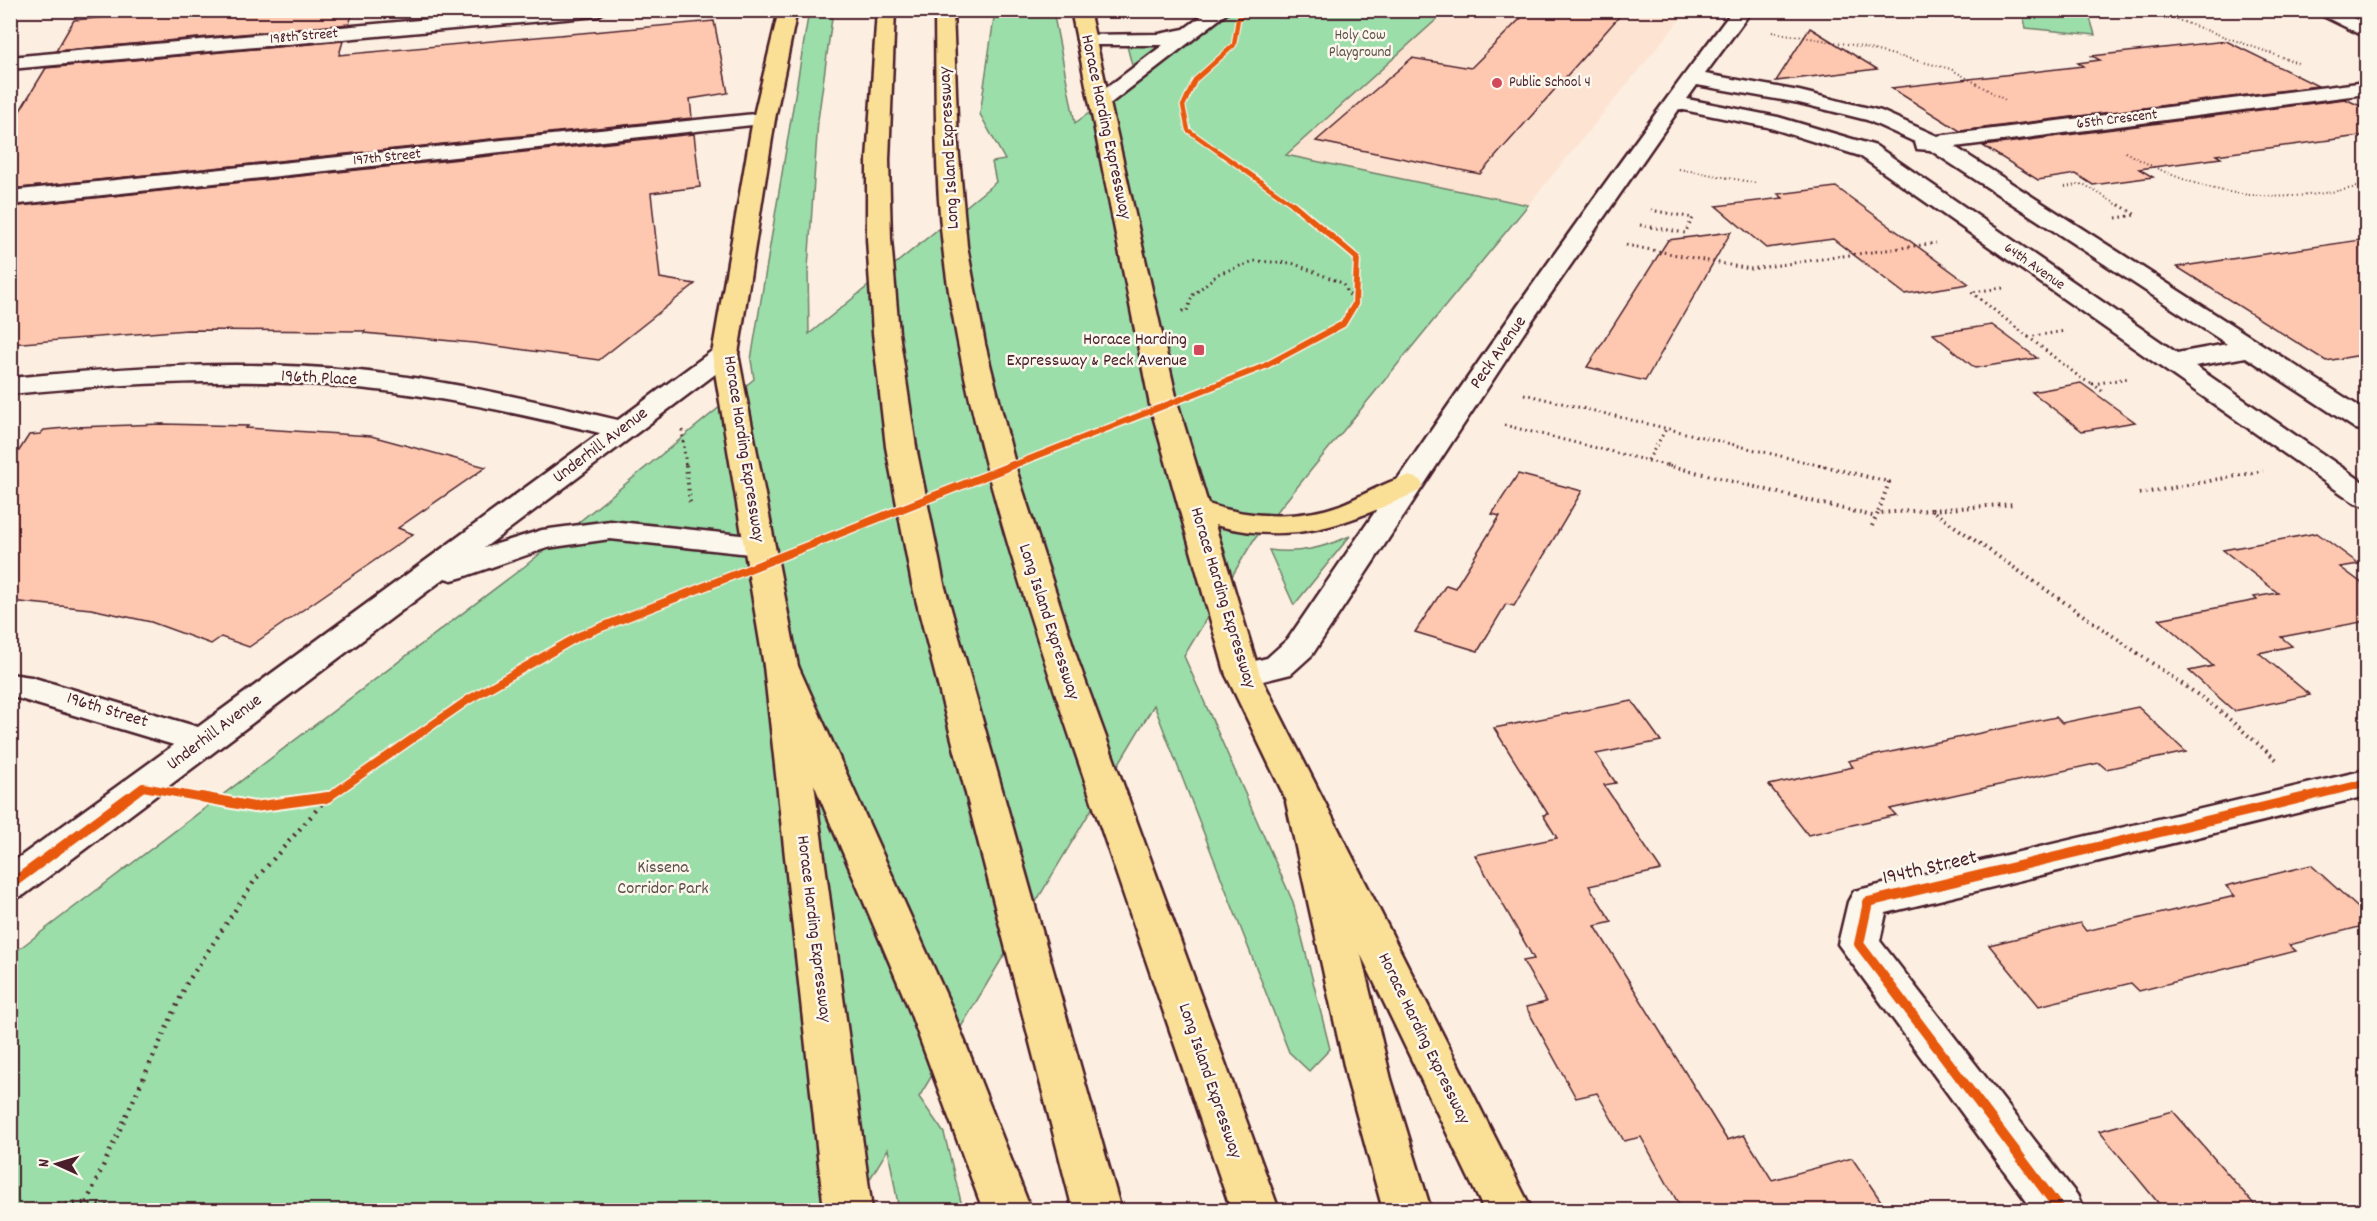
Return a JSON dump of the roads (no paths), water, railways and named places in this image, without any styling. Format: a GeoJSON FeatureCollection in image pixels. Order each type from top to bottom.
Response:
{"type":"FeatureCollection","features":[{"type":"Feature","properties":{"kind":"main road","name":"Horace Harding Expressway"},"geometry":{"type":"LineString","coordinates":[[788,10],[764,119],[725,354],[781,666],[848,1210]]}},
{"type":"Feature","properties":{"kind":"main road"},"geometry":{"type":"LineString","coordinates":[[886,10],[878,160],[879,239],[886,333],[901,447],[928,584],[1097,1210]]}},
{"type":"Feature","properties":{"kind":"main road","name":"Long Island Expressway"},"geometry":{"type":"LineString","coordinates":[[944,10],[947,160],[954,237],[969,327],[1009,499],[1056,650],[1255,1210]]}},
{"type":"Feature","properties":{"kind":"main road","name":"Horace Harding Expressway"},"geometry":{"type":"LineString","coordinates":[[1080,10],[1164,405],[1243,675],[1508,1210]]}},
{"type":"Feature","properties":{"kind":"main road"},"geometry":{"type":"LineString","coordinates":[[1194,509],[1220,519],[1246,524],[1279,524],[1333,517],[1408,485]]}},
{"type":"Feature","properties":{"kind":"main road"},"geometry":{"type":"LineString","coordinates":[[781,666],[887,903],[953,1065],[1007,1210]]}},
{"type":"Feature","properties":{"kind":"main road"},"geometry":{"type":"LineString","coordinates":[[1305,802],[1363,1057],[1407,1210]]}},
{"type":"Feature","properties":{"kind":"street","name":"198th Street"},"geometry":{"type":"LineString","coordinates":[[10,63],[598,10]]}},
{"type":"Feature","properties":{"kind":"street"},"geometry":{"type":"LineString","coordinates":[[1100,102],[1222,10]]}},
{"type":"Feature","properties":{"kind":"street","name":"Peck Avenue"},"geometry":{"type":"LineString","coordinates":[[1243,675],[1279,666],[1300,647],[1408,485],[1672,102],[1743,10]]}},
{"type":"Feature","properties":{"kind":"street"},"geometry":{"type":"LineString","coordinates":[[2320,10],[2367,31]]}},
{"type":"Feature","properties":{"kind":"street"},"geometry":{"type":"LineString","coordinates":[[1087,39],[1159,40],[1194,32]]}},
{"type":"Feature","properties":{"kind":"street"},"geometry":{"type":"LineString","coordinates":[[1692,78],[1799,97],[1874,115],[1934,143],[2367,423]]}},
{"type":"Feature","properties":{"kind":"street","name":"65th Crescent"},"geometry":{"type":"LineString","coordinates":[[1868,152],[2367,88]]}},
{"type":"Feature","properties":{"kind":"street","name":"64th Avenue"},"geometry":{"type":"LineString","coordinates":[[1672,102],[1771,121],[1868,152],[2367,497]]}},
{"type":"Feature","properties":{"kind":"street","name":"197th Street"},"geometry":{"type":"LineString","coordinates":[[10,198],[764,119]]}},
{"type":"Feature","properties":{"kind":"street"},"geometry":{"type":"LineString","coordinates":[[2172,362],[2253,348]]}},
{"type":"Feature","properties":{"kind":"street","name":"Underhill Avenue"},"geometry":{"type":"LineString","coordinates":[[10,885],[725,354]]}},
{"type":"Feature","properties":{"kind":"street","name":"196th Place"},"geometry":{"type":"LineString","coordinates":[[10,386],[150,377],[241,375],[330,378],[480,396],[624,430]]}},
{"type":"Feature","properties":{"kind":"street","name":"Underhill Avenue"},"geometry":{"type":"LineString","coordinates":[[419,582],[518,546],[582,532],[638,531],[759,546]]}},
{"type":"Feature","properties":{"kind":"street","name":"196th Street"},"geometry":{"type":"LineString","coordinates":[[10,685],[19,685],[203,741]]}},
{"type":"Feature","properties":{"kind":"street","name":"194th Street"},"geometry":{"type":"LineString","coordinates":[[2060,1210],[1859,944],[1868,902],[2367,783]]}},
{"type":"Feature","properties":{"kind":"place","name":"Public School 4"},"geometry":{"type":"Point","coordinates":[1497,83]}},
{"type":"Feature","properties":{"kind":"place","name":"Horace Harding Expressway & Peck Avenue"},"geometry":{"type":"Point","coordinates":[1199,350]}},
{"type":"Feature","properties":{"kind":"park label","name":"Holy Cow Playground"},"geometry":{"type":"Point","coordinates":[1360,44]}},
{"type":"Feature","properties":{"kind":"park label","name":"Kissena Corridor Park"},"geometry":{"type":"Point","coordinates":[663,878]}}]}
